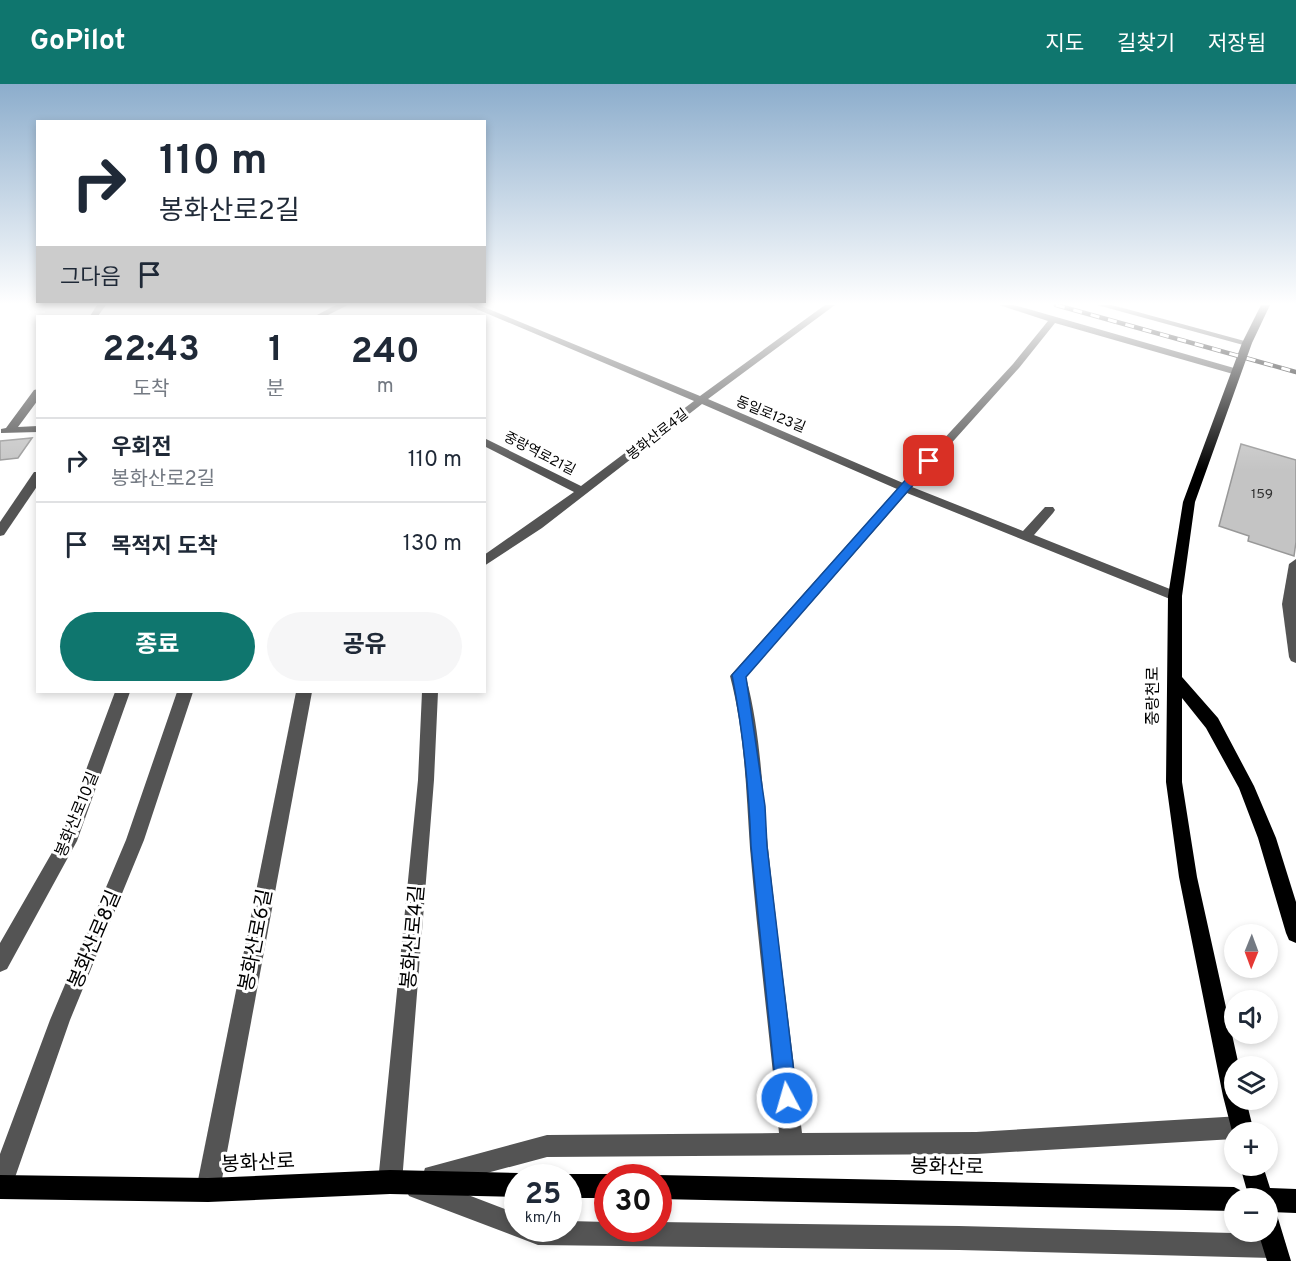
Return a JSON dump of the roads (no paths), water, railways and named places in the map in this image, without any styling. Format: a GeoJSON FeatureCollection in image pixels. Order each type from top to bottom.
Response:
{"type":"FeatureCollection","features":[{"type":"Feature","properties":{"kind":"main road","name":"중랑천로"},"geometry":{"type":"LineString","coordinates":[[1226,1056],[1188,878],[1174,783],[1175,596],[1189,502],[1241,360]]}},
{"type":"Feature","properties":{"kind":"main road"},"geometry":{"type":"LineString","coordinates":[[1175,679],[1212,723],[1246,786],[1267,838],[1296,933]]}},
{"type":"Feature","properties":{"kind":"main road","name":"봉화산로"},"geometry":{"type":"LineString","coordinates":[[0,1187],[208,1190],[398,1183],[504,1185]]}},
{"type":"Feature","properties":{"kind":"main road","name":"봉화산로"},"geometry":{"type":"LineString","coordinates":[[672,1187],[1224,1199]]}},
{"type":"Feature","properties":{"kind":"main road"},"geometry":{"type":"LineString","coordinates":[[1278,1200],[1296,1201]]}},
{"type":"Feature","properties":{"kind":"street","name":"동일로123길"},"geometry":{"type":"LineString","coordinates":[[604,360],[904,488],[1175,596]]}},
{"type":"Feature","properties":{"kind":"street","name":"봉화산로4길"},"geometry":{"type":"LineString","coordinates":[[486,561],[756,360]]}},
{"type":"Feature","properties":{"kind":"street"},"geometry":{"type":"LineString","coordinates":[[792,1144],[759,846],[757,806],[745,709],[738,675],[1020,360]]}},
{"type":"Feature","properties":{"kind":"street"},"geometry":{"type":"LineString","coordinates":[[1194,360],[1237,372]]}},
{"type":"Feature","properties":{"kind":"street"},"geometry":{"type":"LineString","coordinates":[[5,431],[36,394]]}},
{"type":"Feature","properties":{"kind":"street"},"geometry":{"type":"LineString","coordinates":[[5,431],[36,429]]}},
{"type":"Feature","properties":{"kind":"street","name":"중랑역로21길"},"geometry":{"type":"LineString","coordinates":[[486,442],[582,491]]}},
{"type":"Feature","properties":{"kind":"street"},"geometry":{"type":"LineString","coordinates":[[0,532],[36,478]]}},
{"type":"Feature","properties":{"kind":"street"},"geometry":{"type":"LineString","coordinates":[[1026,536],[1049,510]]}},
{"type":"Feature","properties":{"kind":"street"},"geometry":{"type":"LineString","coordinates":[[1296,564],[1289,604],[1296,657]]}},
{"type":"Feature","properties":{"kind":"street","name":"봉화산로10길"},"geometry":{"type":"LineString","coordinates":[[0,962],[68,841],[122,693]]}},
{"type":"Feature","properties":{"kind":"street","name":"봉화산로8길"},"geometry":{"type":"LineString","coordinates":[[0,1187],[60,1020],[135,840],[185,693]]}},
{"type":"Feature","properties":{"kind":"street","name":"봉화산로6길"},"geometry":{"type":"LineString","coordinates":[[208,1190],[304,693]]}},
{"type":"Feature","properties":{"kind":"street","name":"봉화산로4길"},"geometry":{"type":"LineString","coordinates":[[398,1183],[430,693]]}},
{"type":"Feature","properties":{"kind":"street"},"geometry":{"type":"LineString","coordinates":[[398,1183],[547,1146],[976,1143],[1224,1131]]}},
{"type":"Feature","properties":{"kind":"street"},"geometry":{"type":"LineString","coordinates":[[398,1183],[504,1221]]}},
{"type":"Feature","properties":{"kind":"street"},"geometry":{"type":"LineString","coordinates":[[582,1234],[1273,1244]]}},
{"type":"Feature","properties":{"kind":"railway"},"geometry":{"type":"LineString","coordinates":[[1253,360],[1296,372]]}}]}
